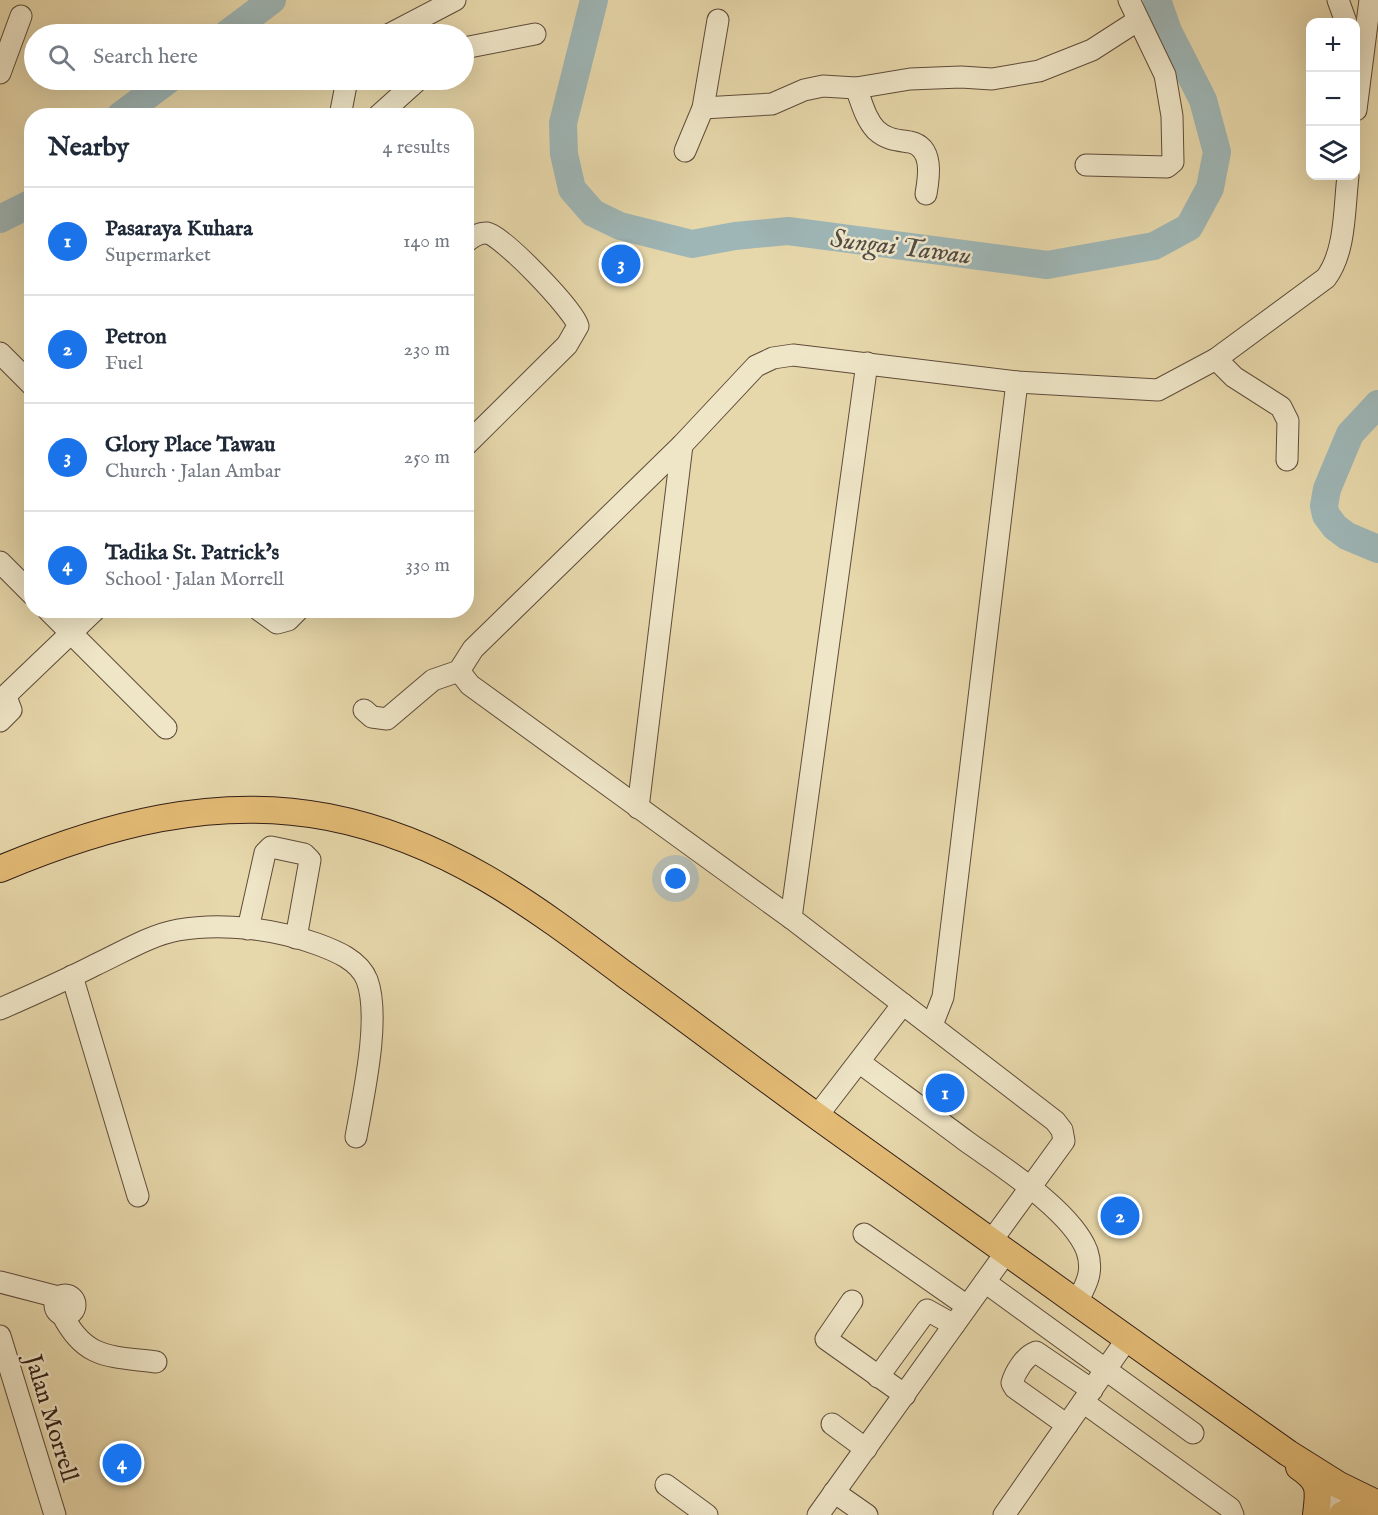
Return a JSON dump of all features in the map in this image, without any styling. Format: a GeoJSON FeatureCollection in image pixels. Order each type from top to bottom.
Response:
{"type":"FeatureCollection","features":[{"type":"Feature","properties":{"kind":"main road"},"geometry":{"type":"LineString","coordinates":[[0,869],[103,832],[181,815],[240,807],[304,813],[366,826],[448,856],[518,896],[817,1116],[1288,1453],[1339,1485],[1378,1504]]}},
{"type":"Feature","properties":{"kind":"main road"},"geometry":{"type":"LineString","coordinates":[[1288,1453],[1293,1463],[1315,1480],[1318,1499],[1316,1515]]}},
{"type":"Feature","properties":{"kind":"main road"},"geometry":{"type":"LineString","coordinates":[[1342,1515],[1354,1509],[1372,1515]]}},
{"type":"Feature","properties":{"kind":"street"},"geometry":{"type":"LineString","coordinates":[[409,24],[455,0]]}},
{"type":"Feature","properties":{"kind":"street"},"geometry":{"type":"LineString","coordinates":[[1086,165],[1167,167],[1173,162],[1172,116],[1165,75],[1137,21],[1129,0]]}},
{"type":"Feature","properties":{"kind":"street"},"geometry":{"type":"LineString","coordinates":[[1338,0],[1345,18]]}},
{"type":"Feature","properties":{"kind":"street"},"geometry":{"type":"LineString","coordinates":[[1360,45],[1370,0]]}},
{"type":"Feature","properties":{"kind":"street"},"geometry":{"type":"LineString","coordinates":[[1,68],[21,16]]}},
{"type":"Feature","properties":{"kind":"street"},"geometry":{"type":"LineString","coordinates":[[685,151],[703,108],[718,20]]}},
{"type":"Feature","properties":{"kind":"street"},"geometry":{"type":"LineString","coordinates":[[703,108],[772,104],[804,90],[823,86],[856,88],[910,80],[961,77],[992,79],[1039,71],[1092,50],[1137,21]]}},
{"type":"Feature","properties":{"kind":"street"},"geometry":{"type":"LineString","coordinates":[[474,46],[535,34]]}},
{"type":"Feature","properties":{"kind":"street"},"geometry":{"type":"LineString","coordinates":[[856,88],[867,117],[877,130],[890,140],[914,143],[922,151],[931,171],[926,194]]}},
{"type":"Feature","properties":{"kind":"street"},"geometry":{"type":"LineString","coordinates":[[342,108],[345,90]]}},
{"type":"Feature","properties":{"kind":"street"},"geometry":{"type":"LineString","coordinates":[[387,108],[407,90]]}},
{"type":"Feature","properties":{"kind":"street"},"geometry":{"type":"LineString","coordinates":[[364,710],[372,717],[387,719],[433,680],[459,671],[473,649],[681,445],[756,366],[773,357],[793,355],[1017,382],[1158,390],[1216,360],[1326,278],[1335,266],[1347,180]]}},
{"type":"Feature","properties":{"kind":"street"},"geometry":{"type":"LineString","coordinates":[[474,237],[485,232],[501,240],[562,301],[576,318],[578,326],[567,345],[474,437]]}},
{"type":"Feature","properties":{"kind":"street"},"geometry":{"type":"LineString","coordinates":[[0,353],[24,377]]}},
{"type":"Feature","properties":{"kind":"street"},"geometry":{"type":"LineString","coordinates":[[1216,360],[1234,378],[1281,407],[1288,421],[1287,460]]}},
{"type":"Feature","properties":{"kind":"street"},"geometry":{"type":"LineString","coordinates":[[791,918],[867,363]]}},
{"type":"Feature","properties":{"kind":"street"},"geometry":{"type":"LineString","coordinates":[[932,1025],[943,997],[1017,382]]}},
{"type":"Feature","properties":{"kind":"street"},"geometry":{"type":"LineString","coordinates":[[638,808],[681,445]]}},
{"type":"Feature","properties":{"kind":"street"},"geometry":{"type":"LineString","coordinates":[[0,562],[24,586]]}},
{"type":"Feature","properties":{"kind":"street"},"geometry":{"type":"LineString","coordinates":[[56,618],[166,728]]}},
{"type":"Feature","properties":{"kind":"street"},"geometry":{"type":"LineString","coordinates":[[0,721],[11,710],[3,699],[86,618]]}},
{"type":"Feature","properties":{"kind":"street"},"geometry":{"type":"LineString","coordinates":[[270,618],[277,623],[290,618]]}},
{"type":"Feature","properties":{"kind":"street"},"geometry":{"type":"LineString","coordinates":[[459,671],[470,685],[791,918],[932,1025],[1055,1121],[1062,1130],[1064,1141],[1030,1188],[999,1245],[985,1282],[818,1515]]}},
{"type":"Feature","properties":{"kind":"street"},"geometry":{"type":"LineString","coordinates":[[248,929],[265,853],[271,847],[304,854],[310,860],[296,938]]}},
{"type":"Feature","properties":{"kind":"street"},"geometry":{"type":"LineString","coordinates":[[0,1009],[136,945],[176,930],[205,927],[248,929],[296,938],[344,955],[358,966],[368,984],[371,1025],[368,1074],[356,1137]]}},
{"type":"Feature","properties":{"kind":"street"},"geometry":{"type":"LineString","coordinates":[[72,976],[138,1196]]}},
{"type":"Feature","properties":{"kind":"street"},"geometry":{"type":"LineString","coordinates":[[817,1116],[903,1004]]}},
{"type":"Feature","properties":{"kind":"street"},"geometry":{"type":"LineString","coordinates":[[859,1062],[1030,1188],[1062,1216],[1087,1251],[1090,1278],[1077,1302]]}},
{"type":"Feature","properties":{"kind":"street"},"geometry":{"type":"LineString","coordinates":[[864,1234],[968,1306]]}},
{"type":"Feature","properties":{"kind":"street"},"geometry":{"type":"LineString","coordinates":[[0,1282],[60,1306],[81,1344],[92,1351],[156,1362]]}},
{"type":"Feature","properties":{"kind":"street"},"geometry":{"type":"LineString","coordinates":[[985,1282],[1192,1433]]}},
{"type":"Feature","properties":{"kind":"street"},"geometry":{"type":"LineString","coordinates":[[852,1301],[826,1339],[905,1395]]}},
{"type":"Feature","properties":{"kind":"street"},"geometry":{"type":"LineString","coordinates":[[878,1377],[927,1310],[954,1325]]}},
{"type":"Feature","properties":{"kind":"street","name":"Jalan Morrell"},"geometry":{"type":"LineString","coordinates":[[0,1336],[55,1515]]}},
{"type":"Feature","properties":{"kind":"street"},"geometry":{"type":"LineString","coordinates":[[1004,1515],[1126,1339]]}},
{"type":"Feature","properties":{"kind":"street"},"geometry":{"type":"LineString","coordinates":[[1066,1425],[1015,1388],[1012,1383],[1014,1376],[1030,1354],[1036,1352],[1087,1396],[1230,1508],[1233,1515]]}},
{"type":"Feature","properties":{"kind":"street"},"geometry":{"type":"LineString","coordinates":[[832,1424],[866,1449]]}},
{"type":"Feature","properties":{"kind":"street"},"geometry":{"type":"LineString","coordinates":[[666,1485],[707,1515]]}},
{"type":"Feature","properties":{"kind":"street"},"geometry":{"type":"LineString","coordinates":[[1326,1515],[1339,1485]]}},
{"type":"Feature","properties":{"kind":"street"},"geometry":{"type":"LineString","coordinates":[[834,1492],[867,1515]]}},
{"type":"Feature","properties":{"kind":"waterway","name":"Sungai Tawau"},"geometry":{"type":"LineString","coordinates":[[240,24],[272,0]]}},
{"type":"Feature","properties":{"kind":"waterway","name":"Sungai Tawau"},"geometry":{"type":"LineString","coordinates":[[594,0],[563,123],[564,154],[572,189],[593,213],[620,226],[692,244],[735,236],[788,231],[1047,265],[1154,246],[1189,227],[1210,188],[1217,152],[1203,100],[1168,31],[1157,0]]}},
{"type":"Feature","properties":{"kind":"waterway","name":"Sungai Tawau"},"geometry":{"type":"LineString","coordinates":[[131,108],[155,90]]}},
{"type":"Feature","properties":{"kind":"waterway","name":"Sungai Tawau"},"geometry":{"type":"LineString","coordinates":[[0,219],[24,207]]}},
{"type":"Feature","properties":{"kind":"waterway","name":"Sungai Tawau"},"geometry":{"type":"LineString","coordinates":[[1378,404],[1350,434],[1327,489],[1324,506],[1326,515],[1335,527],[1347,536],[1378,549]]}},
{"type":"Feature","properties":{"kind":"place","name":"Glory Place Tawau"},"geometry":{"type":"Point","coordinates":[621,264]}},
{"type":"Feature","properties":{"kind":"place","name":"Pasaraya Kuhara"},"geometry":{"type":"Point","coordinates":[945,1093]}},
{"type":"Feature","properties":{"kind":"place","name":"Petron"},"geometry":{"type":"Point","coordinates":[1120,1216]}},
{"type":"Feature","properties":{"kind":"place","name":"Tadika St. Patrick's"},"geometry":{"type":"Point","coordinates":[122,1463]}}]}
